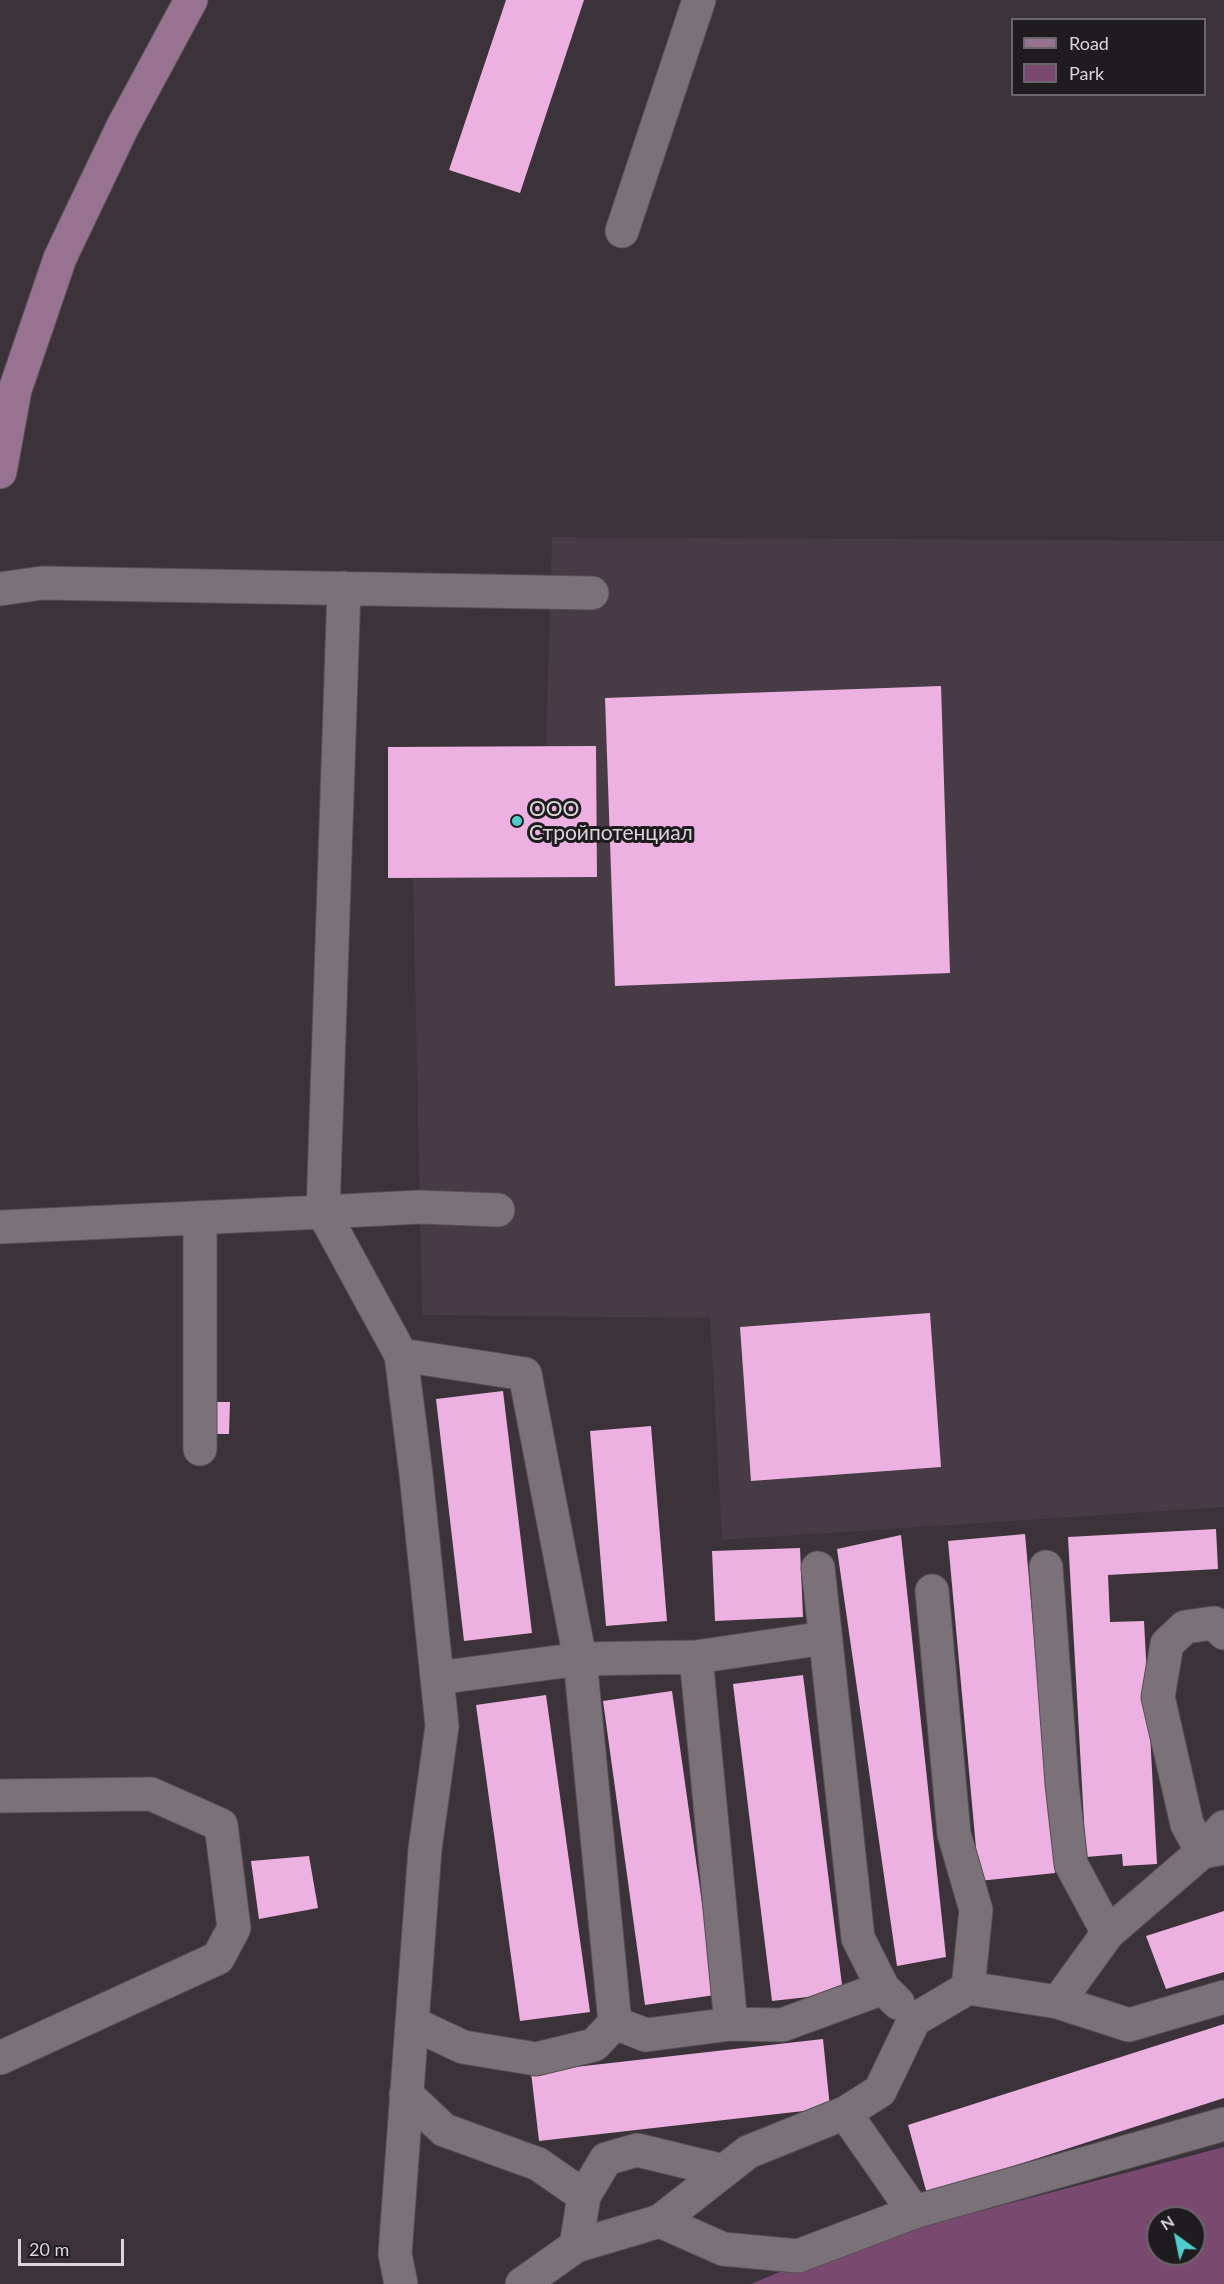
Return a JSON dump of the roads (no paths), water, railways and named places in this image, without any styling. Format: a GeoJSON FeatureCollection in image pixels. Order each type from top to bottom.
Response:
{"type":"FeatureCollection","features":[{"type":"Feature","properties":{"kind":"main road"},"geometry":{"type":"LineString","coordinates":[[0,472],[15,390],[60,258],[123,126],[191,0]]}},
{"type":"Feature","properties":{"kind":"lane"},"geometry":{"type":"LineString","coordinates":[[622,231],[699,0]]}},
{"type":"Feature","properties":{"kind":"lane"},"geometry":{"type":"LineString","coordinates":[[0,589],[42,583],[592,593]]}},
{"type":"Feature","properties":{"kind":"lane"},"geometry":{"type":"LineString","coordinates":[[344,588],[323,1212],[401,1355],[442,1726],[425,1849],[406,2094],[395,2254],[401,2284]]}},
{"type":"Feature","properties":{"kind":"lane"},"geometry":{"type":"LineString","coordinates":[[0,1227],[419,1207],[498,1210]]}},
{"type":"Feature","properties":{"kind":"lane"},"geometry":{"type":"LineString","coordinates":[[200,1218],[200,1449]]}},
{"type":"Feature","properties":{"kind":"lane"},"geometry":{"type":"LineString","coordinates":[[401,1355],[525,1374],[580,1659],[615,2023],[594,2045],[536,2059],[463,2047],[412,2022]]}},
{"type":"Feature","properties":{"kind":"lane"},"geometry":{"type":"LineString","coordinates":[[1046,1567],[1062,1784],[1071,1864],[1108,1933]]}},
{"type":"Feature","properties":{"kind":"lane"},"geometry":{"type":"LineString","coordinates":[[818,1568],[858,1938],[883,1988],[914,2020]]}},
{"type":"Feature","properties":{"kind":"lane"},"geometry":{"type":"LineString","coordinates":[[932,1591],[954,1834],[976,1910],[968,1988]]}},
{"type":"Feature","properties":{"kind":"lane"},"geometry":{"type":"LineString","coordinates":[[1213,1850],[1187,1824],[1158,1698],[1167,1644],[1185,1627],[1214,1623],[1224,1632]]}},
{"type":"Feature","properties":{"kind":"lane"},"geometry":{"type":"LineString","coordinates":[[437,1677],[580,1659],[696,1657],[825,1638]]}},
{"type":"Feature","properties":{"kind":"lane"},"geometry":{"type":"LineString","coordinates":[[696,1657],[732,2024]]}},
{"type":"Feature","properties":{"kind":"lane"},"geometry":{"type":"LineString","coordinates":[[0,1796],[151,1794],[221,1825],[234,1928],[218,1958],[0,2058]]}},
{"type":"Feature","properties":{"kind":"lane"},"geometry":{"type":"LineString","coordinates":[[1058,2002],[1108,1933],[1213,1850],[1224,1827]]}},
{"type":"Feature","properties":{"kind":"lane"},"geometry":{"type":"LineString","coordinates":[[615,2023],[646,2035],[732,2024],[782,2025],[883,1988]]}},
{"type":"Feature","properties":{"kind":"lane"},"geometry":{"type":"LineString","coordinates":[[522,2284],[576,2246],[660,2221],[748,2152],[845,2113],[880,2091],[914,2020],[968,1988],[1058,2002],[1128,2025],[1224,1997]]}},
{"type":"Feature","properties":{"kind":"lane"},"geometry":{"type":"LineString","coordinates":[[406,2094],[444,2130],[538,2164],[584,2196]]}},
{"type":"Feature","properties":{"kind":"lane"},"geometry":{"type":"LineString","coordinates":[[845,2113],[914,2211]]}},
{"type":"Feature","properties":{"kind":"lane"},"geometry":{"type":"LineString","coordinates":[[660,2221],[723,2249],[798,2256],[914,2211],[1224,2124]]}},
{"type":"Feature","properties":{"kind":"lane"},"geometry":{"type":"LineString","coordinates":[[576,2246],[584,2196],[606,2159],[637,2150],[724,2171]]}},
{"type":"Feature","properties":{"kind":"place","name":"ООО Стройпотенциал"},"geometry":{"type":"Point","coordinates":[517,821]}}]}
